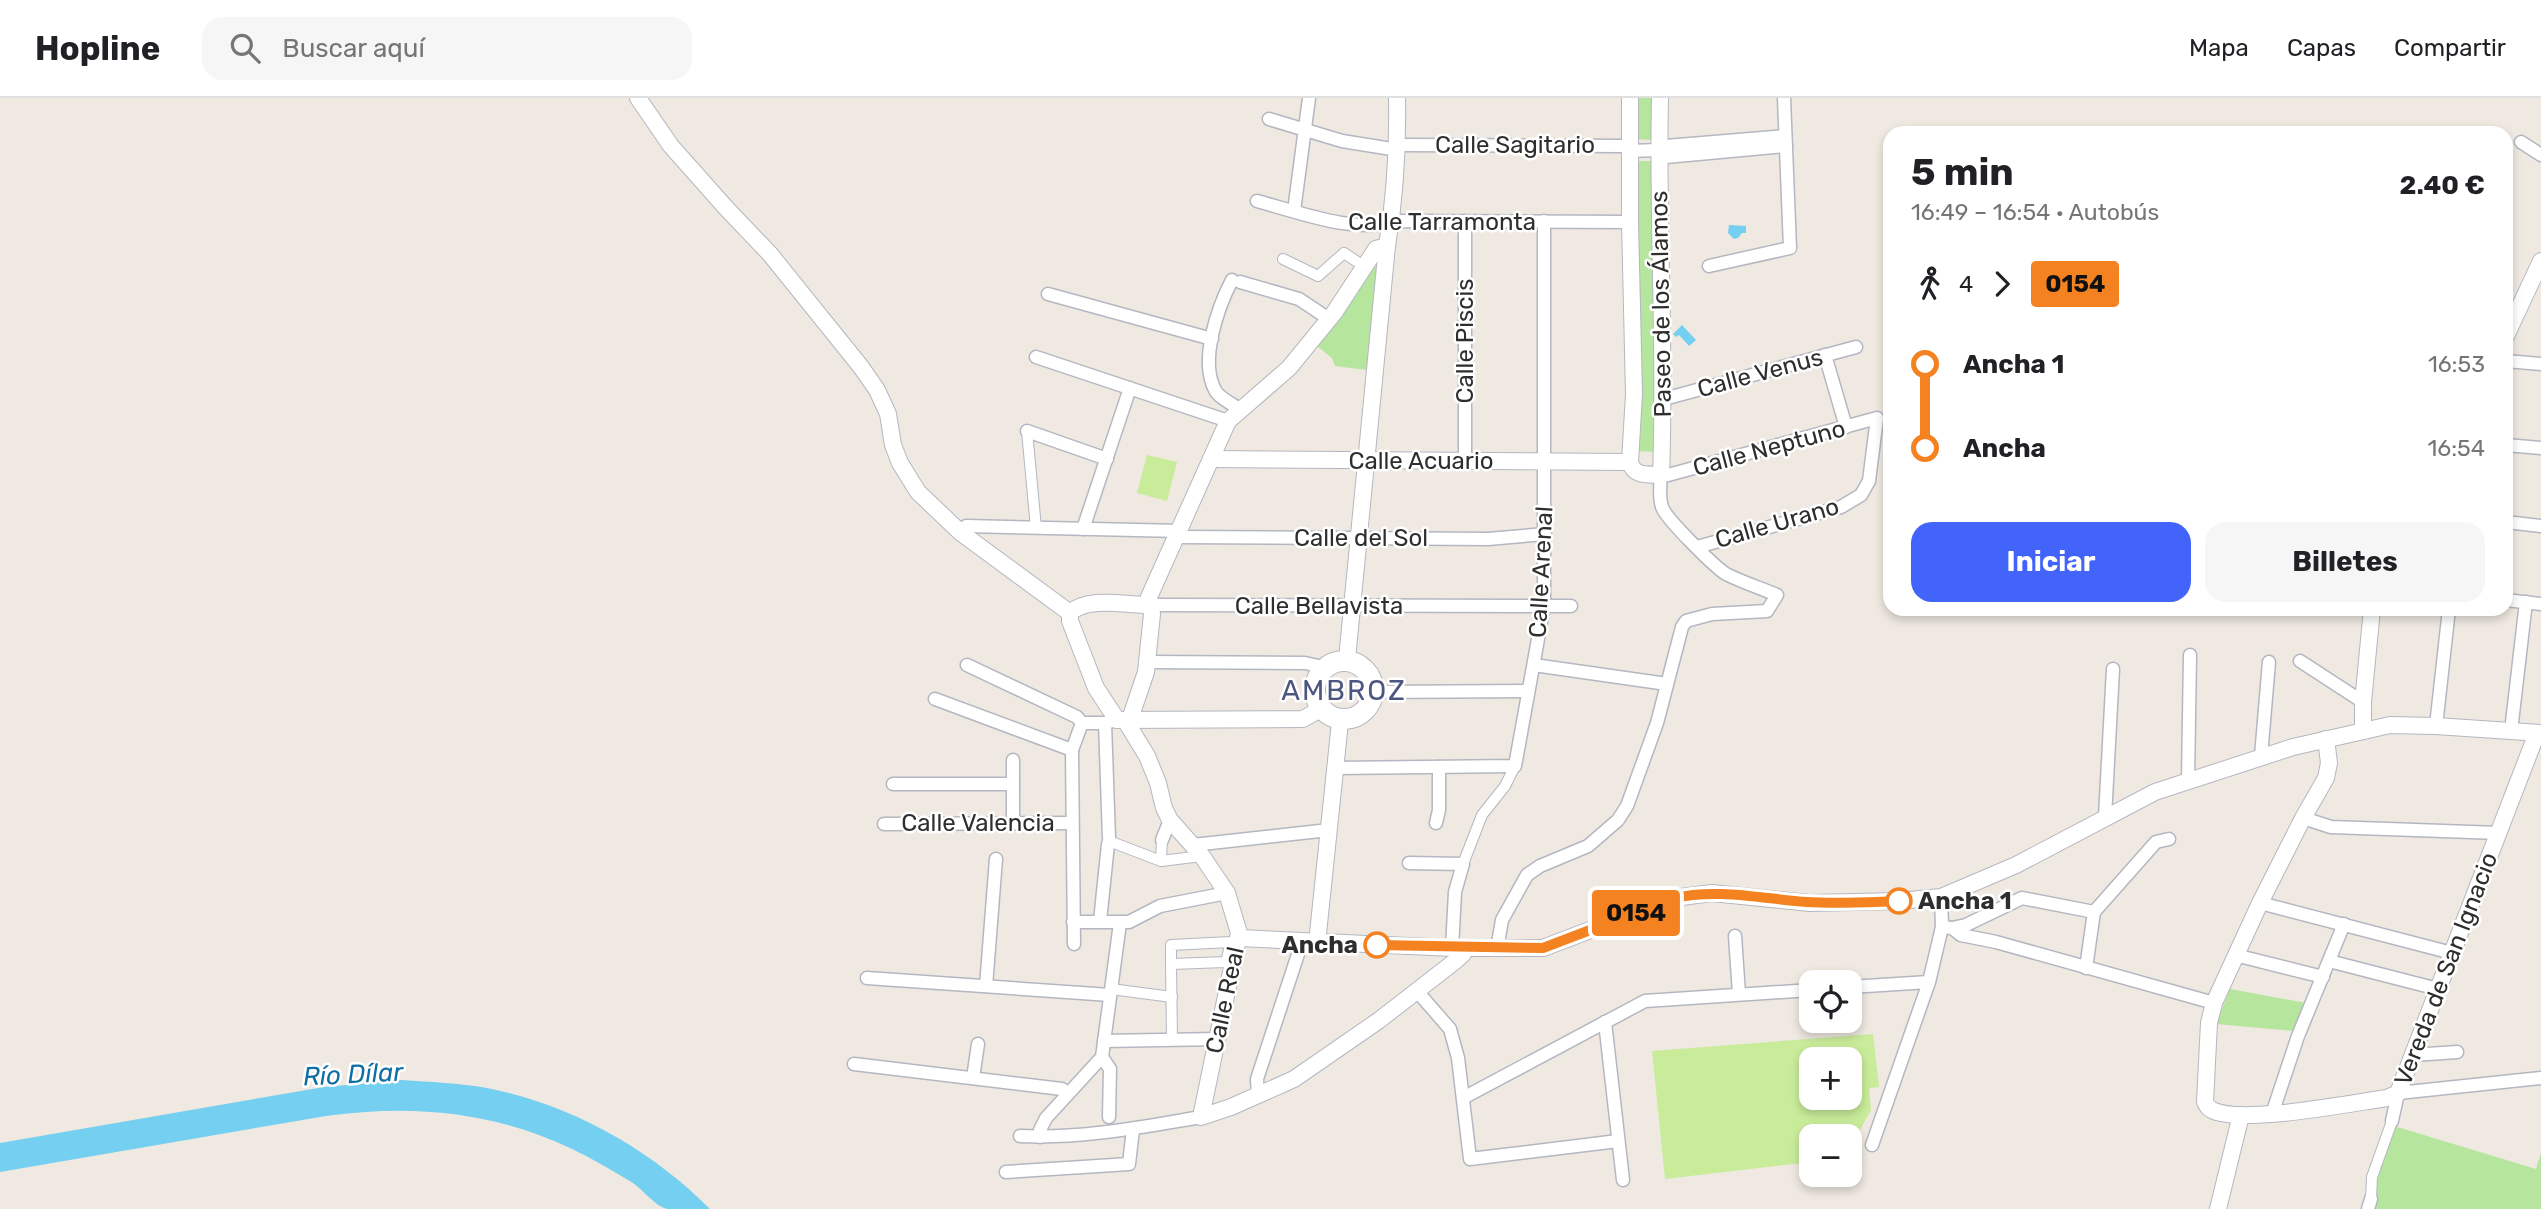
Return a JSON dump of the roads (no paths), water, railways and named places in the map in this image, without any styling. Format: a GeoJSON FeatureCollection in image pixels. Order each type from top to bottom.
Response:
{"type":"FeatureCollection","features":[{"type":"Feature","properties":{"kind":"street"},"geometry":{"type":"LineString","coordinates":[[638,98],[671,146],[770,254],[877,390],[888,414],[893,445],[900,463],[918,492],[960,532],[1070,612]]}},
{"type":"Feature","properties":{"kind":"street"},"geometry":{"type":"LineString","coordinates":[[1294,211],[1309,98]]}},
{"type":"Feature","properties":{"kind":"street"},"geometry":{"type":"LineString","coordinates":[[1347,659],[1398,147],[1397,98]]}},
{"type":"Feature","properties":{"kind":"street","name":"Paseo de los Álamos"},"geometry":{"type":"LineString","coordinates":[[1630,98],[1634,394],[1631,460]]}},
{"type":"Feature","properties":{"kind":"street","name":"Paseo de los Álamos"},"geometry":{"type":"LineString","coordinates":[[1660,98],[1664,399],[1661,475]]}},
{"type":"Feature","properties":{"kind":"street"},"geometry":{"type":"LineString","coordinates":[[1709,267],[1790,247],[1783,98]]}},
{"type":"Feature","properties":{"kind":"street","name":"Calle Sagitario"},"geometry":{"type":"LineString","coordinates":[[1269,119],[1342,141],[1398,147],[1624,146],[1629,150]]}},
{"type":"Feature","properties":{"kind":"street"},"geometry":{"type":"LineString","coordinates":[[1629,150],[1785,141]]}},
{"type":"Feature","properties":{"kind":"street"},"geometry":{"type":"LineString","coordinates":[[2521,142],[2541,155]]}},
{"type":"Feature","properties":{"kind":"street","name":"Calle Tarramonta"},"geometry":{"type":"LineString","coordinates":[[1257,201],[1341,223],[1630,222]]}},
{"type":"Feature","properties":{"kind":"street","name":"Calle Piscis"},"geometry":{"type":"LineString","coordinates":[[1465,221],[1465,461]]}},
{"type":"Feature","properties":{"kind":"street","name":"Calle Arenal"},"geometry":{"type":"LineString","coordinates":[[1458,948],[1455,892],[1482,815],[1505,786],[1515,766],[1544,606],[1544,221]]}},
{"type":"Feature","properties":{"kind":"street"},"geometry":{"type":"LineString","coordinates":[[1100,921],[1119,720],[1147,662],[1152,614],[1149,597],[1228,421],[1289,368],[1327,322],[1376,249],[1387,246]]}},
{"type":"Feature","properties":{"kind":"street"},"geometry":{"type":"LineString","coordinates":[[1283,259],[1318,276],[1344,253],[1365,267]]}},
{"type":"Feature","properties":{"kind":"street"},"geometry":{"type":"LineString","coordinates":[[2513,321],[2541,261]]}},
{"type":"Feature","properties":{"kind":"street"},"geometry":{"type":"LineString","coordinates":[[1241,410],[1216,392],[1210,370],[1218,307],[1236,281],[1293,298],[1327,322]]}},
{"type":"Feature","properties":{"kind":"street"},"geometry":{"type":"LineString","coordinates":[[1048,294],[1212,339]]}},
{"type":"Feature","properties":{"kind":"street","name":"Calle Venus"},"geometry":{"type":"LineString","coordinates":[[1664,399],[1856,346]]}},
{"type":"Feature","properties":{"kind":"street"},"geometry":{"type":"LineString","coordinates":[[1825,355],[1846,427]]}},
{"type":"Feature","properties":{"kind":"street"},"geometry":{"type":"LineString","coordinates":[[1036,357],[1228,421]]}},
{"type":"Feature","properties":{"kind":"street"},"geometry":{"type":"LineString","coordinates":[[2513,362],[2541,364]]}},
{"type":"Feature","properties":{"kind":"street"},"geometry":{"type":"LineString","coordinates":[[1083,529],[1130,388]]}},
{"type":"Feature","properties":{"kind":"street","name":"Calle Neptuno"},"geometry":{"type":"LineString","coordinates":[[1661,475],[1877,418]]}},
{"type":"Feature","properties":{"kind":"street","name":"Calle Urano"},"geometry":{"type":"LineString","coordinates":[[1697,547],[1841,508],[1861,495],[1869,481],[1877,418]]}},
{"type":"Feature","properties":{"kind":"street"},"geometry":{"type":"LineString","coordinates":[[1035,528],[1027,432],[1107,459]]}},
{"type":"Feature","properties":{"kind":"street"},"geometry":{"type":"LineString","coordinates":[[2513,445],[2541,448]]}},
{"type":"Feature","properties":{"kind":"street","name":"Calle Acuario"},"geometry":{"type":"LineString","coordinates":[[1212,459],[1544,462],[1661,458]]}},
{"type":"Feature","properties":{"kind":"street"},"geometry":{"type":"LineString","coordinates":[[1497,949],[1502,920],[1527,875],[1540,866],[1588,846],[1618,820],[1627,806],[1648,753],[1686,621],[1712,614],[1767,611],[1777,595],[1724,573],[1668,517],[1662,507],[1661,475],[1637,474],[1632,470],[1631,460]]}},
{"type":"Feature","properties":{"kind":"street"},"geometry":{"type":"LineString","coordinates":[[2513,523],[2541,526]]}},
{"type":"Feature","properties":{"kind":"street","name":"Calle del Sol"},"geometry":{"type":"LineString","coordinates":[[960,532],[966,526],[1360,538],[1488,539],[1545,534]]}},
{"type":"Feature","properties":{"kind":"street"},"geometry":{"type":"LineString","coordinates":[[2513,601],[2541,604]]}},
{"type":"Feature","properties":{"kind":"street"},"geometry":{"type":"LineString","coordinates":[[2511,731],[2526,602]]}},
{"type":"Feature","properties":{"kind":"street","name":"Calle Bellavista"},"geometry":{"type":"LineString","coordinates":[[1070,612],[1077,606],[1103,604],[1572,606]]}},
{"type":"Feature","properties":{"kind":"street","name":"Calle Real"},"geometry":{"type":"LineString","coordinates":[[1070,612],[1070,621],[1096,688],[1147,756],[1170,820],[1197,850],[1227,893],[1239,938],[1201,1116]]}},
{"type":"Feature","properties":{"kind":"street"},"geometry":{"type":"LineString","coordinates":[[2363,731],[2371,616]]}},
{"type":"Feature","properties":{"kind":"street"},"geometry":{"type":"LineString","coordinates":[[2436,726],[2448,616]]}},
{"type":"Feature","properties":{"kind":"street"},"geometry":{"type":"LineString","coordinates":[[2188,781],[2190,655]]}},
{"type":"Feature","properties":{"kind":"street"},"geometry":{"type":"LineString","coordinates":[[1347,659],[1330,662],[1323,667],[1316,676],[1312,692],[1319,710],[1332,720],[1346,717],[1364,703],[1367,696],[1366,681],[1356,669],[1334,668],[1320,685],[1325,705],[1346,717],[1349,722],[1366,714],[1376,692],[1367,669],[1347,659]]}},
{"type":"Feature","properties":{"kind":"street"},"geometry":{"type":"LineString","coordinates":[[2300,661],[2363,702]]}},
{"type":"Feature","properties":{"kind":"street"},"geometry":{"type":"LineString","coordinates":[[1147,662],[1305,663],[1323,667]]}},
{"type":"Feature","properties":{"kind":"street"},"geometry":{"type":"LineString","coordinates":[[2261,756],[2269,662]]}},
{"type":"Feature","properties":{"kind":"street"},"geometry":{"type":"LineString","coordinates":[[967,665],[1077,717],[1082,723]]}},
{"type":"Feature","properties":{"kind":"street"},"geometry":{"type":"LineString","coordinates":[[1535,665],[1667,684]]}},
{"type":"Feature","properties":{"kind":"street"},"geometry":{"type":"LineString","coordinates":[[2105,817],[2113,668]]}},
{"type":"Feature","properties":{"kind":"street"},"geometry":{"type":"LineString","coordinates":[[1376,692],[1528,691]]}},
{"type":"Feature","properties":{"kind":"street"},"geometry":{"type":"LineString","coordinates":[[935,699],[1072,750]]}},
{"type":"Feature","properties":{"kind":"street"},"geometry":{"type":"LineString","coordinates":[[1082,723],[1119,720],[1303,719],[1319,710]]}},
{"type":"Feature","properties":{"kind":"street"},"geometry":{"type":"LineString","coordinates":[[1258,1095],[1257,1079],[1310,942],[1329,830],[1335,768],[1346,717]]}},
{"type":"Feature","properties":{"kind":"street"},"geometry":{"type":"LineString","coordinates":[[1074,944],[1072,750],[1082,723]]}},
{"type":"Feature","properties":{"kind":"street"},"geometry":{"type":"LineString","coordinates":[[1239,938],[1458,948],[1543,948],[1674,898],[1694,893],[1810,902],[1899,901],[1941,897],[2016,866],[2155,792],[2261,756],[2390,725],[2539,733]]}},
{"type":"Feature","properties":{"kind":"street","name":"Vereda de San Ignacio"},"geometry":{"type":"LineString","coordinates":[[2370,1204],[2372,1177],[2392,1121],[2398,1093],[2539,733]]}},
{"type":"Feature","properties":{"kind":"street"},"geometry":{"type":"LineString","coordinates":[[2326,739],[2329,763],[2326,778],[2260,903],[2214,1003],[2209,1023],[2205,1102],[2214,1111],[2241,1115],[2272,1114],[2387,1098],[2398,1093],[2541,1078]]}},
{"type":"Feature","properties":{"kind":"street"},"geometry":{"type":"LineString","coordinates":[[1013,760],[1013,823]]}},
{"type":"Feature","properties":{"kind":"street"},"geometry":{"type":"LineString","coordinates":[[1335,768],[1515,766]]}},
{"type":"Feature","properties":{"kind":"street"},"geometry":{"type":"LineString","coordinates":[[1436,822],[1439,810],[1439,767]]}},
{"type":"Feature","properties":{"kind":"street"},"geometry":{"type":"LineString","coordinates":[[893,784],[1013,783]]}},
{"type":"Feature","properties":{"kind":"street"},"geometry":{"type":"LineString","coordinates":[[2303,818],[2330,827],[2498,832]]}},
{"type":"Feature","properties":{"kind":"street"},"geometry":{"type":"LineString","coordinates":[[1161,861],[1162,840],[1170,820]]}},
{"type":"Feature","properties":{"kind":"street","name":"Calle Valencia"},"geometry":{"type":"LineString","coordinates":[[884,824],[1072,823]]}},
{"type":"Feature","properties":{"kind":"street"},"geometry":{"type":"LineString","coordinates":[[1109,841],[1161,861],[1197,850],[1329,830]]}},
{"type":"Feature","properties":{"kind":"street"},"geometry":{"type":"LineString","coordinates":[[2085,968],[2094,912],[2156,842],[2169,839]]}},
{"type":"Feature","properties":{"kind":"street"},"geometry":{"type":"LineString","coordinates":[[986,986],[996,859]]}},
{"type":"Feature","properties":{"kind":"street"},"geometry":{"type":"LineString","coordinates":[[1409,863],[1463,864]]}},
{"type":"Feature","properties":{"kind":"street"},"geometry":{"type":"LineString","coordinates":[[1073,922],[1129,922],[1160,906],[1227,893]]}},
{"type":"Feature","properties":{"kind":"street"},"geometry":{"type":"LineString","coordinates":[[1941,897],[1952,931]]}},
{"type":"Feature","properties":{"kind":"street"},"geometry":{"type":"LineString","coordinates":[[1872,1145],[1929,982],[1952,931],[2022,898],[2094,912]]}},
{"type":"Feature","properties":{"kind":"street"},"geometry":{"type":"LineString","coordinates":[[2260,903],[2452,953]]}},
{"type":"Feature","properties":{"kind":"street"},"geometry":{"type":"LineString","coordinates":[[1040,1137],[1040,1130],[1046,1118],[1102,1058],[1119,923]]}},
{"type":"Feature","properties":{"kind":"street"},"geometry":{"type":"LineString","coordinates":[[2272,1114],[2298,1035],[2344,924]]}},
{"type":"Feature","properties":{"kind":"street"},"geometry":{"type":"LineString","coordinates":[[1952,931],[2214,1003]]}},
{"type":"Feature","properties":{"kind":"street"},"geometry":{"type":"LineString","coordinates":[[1735,936],[1739,994]]}},
{"type":"Feature","properties":{"kind":"street"},"geometry":{"type":"LineString","coordinates":[[1171,964],[1226,962],[1231,942],[1171,945],[1171,964],[1172,997],[1172,1039]]}},
{"type":"Feature","properties":{"kind":"street"},"geometry":{"type":"LineString","coordinates":[[1020,1136],[1040,1137],[1133,1129],[1201,1116],[1231,1107],[1294,1079],[1378,1021],[1447,965],[1458,948]]}},
{"type":"Feature","properties":{"kind":"street"},"geometry":{"type":"LineString","coordinates":[[2235,955],[2323,977]]}},
{"type":"Feature","properties":{"kind":"street"},"geometry":{"type":"LineString","coordinates":[[2329,961],[2438,989]]}},
{"type":"Feature","properties":{"kind":"street"},"geometry":{"type":"LineString","coordinates":[[867,978],[1172,997]]}},
{"type":"Feature","properties":{"kind":"street"},"geometry":{"type":"LineString","coordinates":[[1862,986],[1929,982]]}},
{"type":"Feature","properties":{"kind":"street"},"geometry":{"type":"LineString","coordinates":[[1416,990],[1450,1029],[1458,1058],[1470,1159],[1618,1141]]}},
{"type":"Feature","properties":{"kind":"street"},"geometry":{"type":"LineString","coordinates":[[1463,1098],[1645,1001],[1799,991]]}},
{"type":"Feature","properties":{"kind":"street"},"geometry":{"type":"LineString","coordinates":[[1605,1022],[1623,1180]]}},
{"type":"Feature","properties":{"kind":"street"},"geometry":{"type":"LineString","coordinates":[[1104,1041],[1218,1039]]}},
{"type":"Feature","properties":{"kind":"street"},"geometry":{"type":"LineString","coordinates":[[973,1078],[978,1044]]}},
{"type":"Feature","properties":{"kind":"street"},"geometry":{"type":"LineString","coordinates":[[2413,1055],[2457,1052]]}},
{"type":"Feature","properties":{"kind":"street"},"geometry":{"type":"LineString","coordinates":[[1102,1058],[1110,1069],[1109,1117]]}},
{"type":"Feature","properties":{"kind":"street"},"geometry":{"type":"LineString","coordinates":[[854,1064],[1062,1088],[1067,1093]]}},
{"type":"Feature","properties":{"kind":"street"},"geometry":{"type":"LineString","coordinates":[[2218,1209],[2241,1115]]}},
{"type":"Feature","properties":{"kind":"street"},"geometry":{"type":"LineString","coordinates":[[1006,1172],[1129,1164],[1133,1129]]}},
{"type":"Feature","properties":{"kind":"water"},"geometry":{"type":"Polygon","coordinates":[[[1729,225],[1746,226],[1746,233],[1734,239],[1728,233],[1729,225]]]}},
{"type":"Feature","properties":{"kind":"water"},"geometry":{"type":"Polygon","coordinates":[[[1682,325],[1696,340],[1689,346],[1679,335],[1676,337],[1673,334],[1682,325]]]}},
{"type":"Feature","properties":{"kind":"water"},"geometry":{"type":"Polygon","coordinates":[[[402,1080],[487,1088],[518,1095],[578,1117],[608,1132],[662,1167],[710,1209],[667,1209],[618,1174],[542,1136],[482,1119],[420,1111],[358,1112],[326,1116],[0,1172],[0,1143],[324,1087],[402,1080]]]}},
{"type":"Feature","properties":{"kind":"place","name":"Ancha 1"},"geometry":{"type":"Point","coordinates":[1899,901]}},
{"type":"Feature","properties":{"kind":"place","name":"Ancha"},"geometry":{"type":"Point","coordinates":[1377,945]}},
{"type":"Feature","properties":{"kind":"district","name":"AMBROZ"},"geometry":{"type":"Point","coordinates":[1344,690]}},
{"type":"Feature","properties":{"kind":"water label","name":"Río Dílar"},"geometry":{"type":"Point","coordinates":[353,1074]}}]}
